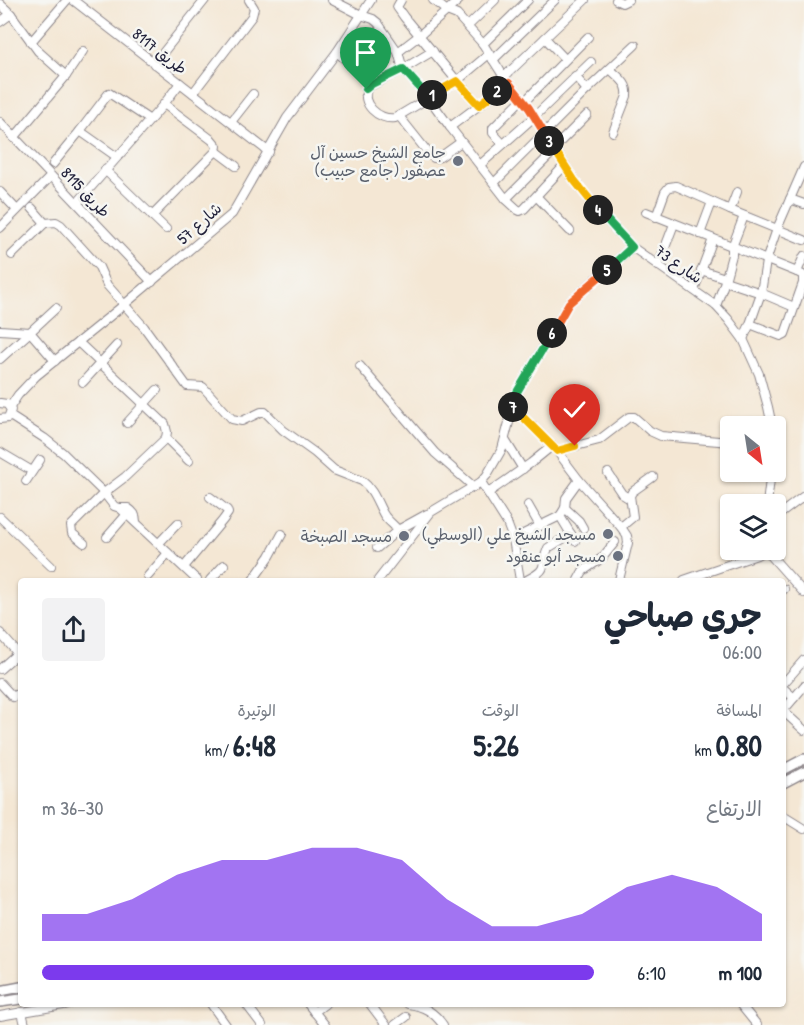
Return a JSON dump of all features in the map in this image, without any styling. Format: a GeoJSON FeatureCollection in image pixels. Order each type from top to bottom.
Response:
{"type":"FeatureCollection","features":[{"type":"Feature","properties":{"kind":"main road"},"geometry":{"type":"LineString","coordinates":[[786,768],[804,759]]}},
{"type":"Feature","properties":{"kind":"main road"},"geometry":{"type":"LineString","coordinates":[[786,781],[804,772]]}},
{"type":"Feature","properties":{"kind":"main road"},"geometry":{"type":"LineString","coordinates":[[0,991],[18,988]]}},
{"type":"Feature","properties":{"kind":"main road"},"geometry":{"type":"LineString","coordinates":[[0,1002],[18,999]]}},
{"type":"Feature","properties":{"kind":"street"},"geometry":{"type":"LineString","coordinates":[[31,42],[67,0]]}},
{"type":"Feature","properties":{"kind":"street","name":"طريق 8117"},"geometry":{"type":"LineString","coordinates":[[73,0],[83,3],[154,64],[269,152]]}},
{"type":"Feature","properties":{"kind":"street"},"geometry":{"type":"LineString","coordinates":[[154,64],[205,0]]}},
{"type":"Feature","properties":{"kind":"street"},"geometry":{"type":"LineString","coordinates":[[193,93],[252,16],[254,8],[249,0]]}},
{"type":"Feature","properties":{"kind":"street"},"geometry":{"type":"LineString","coordinates":[[332,0],[378,23],[398,52],[403,69],[428,97],[506,199],[520,211],[537,197],[566,165]]}},
{"type":"Feature","properties":{"kind":"street","name":"شارع 57"},"geometry":{"type":"LineString","coordinates":[[3,404],[18,394],[55,360],[232,214],[287,118],[337,52],[371,0]]}},
{"type":"Feature","properties":{"kind":"street"},"geometry":{"type":"LineString","coordinates":[[401,0],[398,8],[479,105]]}},
{"type":"Feature","properties":{"kind":"street","name":"شارع 73"},"geometry":{"type":"LineString","coordinates":[[433,0],[447,11],[457,15],[483,44],[574,180],[602,215],[632,247],[722,311],[743,339],[759,374],[769,416]]}},
{"type":"Feature","properties":{"kind":"street"},"geometry":{"type":"LineString","coordinates":[[398,52],[459,0]]}},
{"type":"Feature","properties":{"kind":"street"},"geometry":{"type":"LineString","coordinates":[[468,26],[495,0]]}},
{"type":"Feature","properties":{"kind":"street"},"geometry":{"type":"LineString","coordinates":[[432,51],[366,89],[367,101],[373,110],[386,119],[395,118],[457,81],[491,57],[555,0]]}},
{"type":"Feature","properties":{"kind":"street"},"geometry":{"type":"LineString","coordinates":[[450,127],[506,80],[544,38],[585,0]]}},
{"type":"Feature","properties":{"kind":"street"},"geometry":{"type":"LineString","coordinates":[[616,0],[622,3],[628,0]]}},
{"type":"Feature","properties":{"kind":"street"},"geometry":{"type":"LineString","coordinates":[[483,44],[525,1]]}},
{"type":"Feature","properties":{"kind":"street"},"geometry":{"type":"LineString","coordinates":[[0,4],[11,14],[42,55],[66,76]]}},
{"type":"Feature","properties":{"kind":"street"},"geometry":{"type":"LineString","coordinates":[[0,22],[11,14]]}},
{"type":"Feature","properties":{"kind":"street"},"geometry":{"type":"LineString","coordinates":[[503,144],[493,133],[493,128],[586,39],[578,33]]}},
{"type":"Feature","properties":{"kind":"street"},"geometry":{"type":"LineString","coordinates":[[544,38],[565,59]]}},
{"type":"Feature","properties":{"kind":"street"},"geometry":{"type":"LineString","coordinates":[[494,183],[635,45]]}},
{"type":"Feature","properties":{"kind":"street"},"geometry":{"type":"LineString","coordinates":[[14,138],[66,76],[83,51]]}},
{"type":"Feature","properties":{"kind":"street"},"geometry":{"type":"LineString","coordinates":[[337,52],[372,84]]}},
{"type":"Feature","properties":{"kind":"street"},"geometry":{"type":"LineString","coordinates":[[480,165],[591,62]]}},
{"type":"Feature","properties":{"kind":"street"},"geometry":{"type":"LineString","coordinates":[[610,69],[628,90],[613,132]]}},
{"type":"Feature","properties":{"kind":"street"},"geometry":{"type":"LineString","coordinates":[[575,76],[587,90]]}},
{"type":"Feature","properties":{"kind":"street"},"geometry":{"type":"LineString","coordinates":[[78,202],[180,84]]}},
{"type":"Feature","properties":{"kind":"street"},"geometry":{"type":"LineString","coordinates":[[52,164],[110,93],[150,120]]}},
{"type":"Feature","properties":{"kind":"street"},"geometry":{"type":"LineString","coordinates":[[231,122],[253,94]]}},
{"type":"Feature","properties":{"kind":"street"},"geometry":{"type":"LineString","coordinates":[[152,216],[216,152],[217,146],[164,104]]}},
{"type":"Feature","properties":{"kind":"street"},"geometry":{"type":"LineString","coordinates":[[506,199],[587,115]]}},
{"type":"Feature","properties":{"kind":"street"},"geometry":{"type":"LineString","coordinates":[[399,116],[434,158],[440,157],[461,142]]}},
{"type":"Feature","properties":{"kind":"street","name":"طريق 8115"},"geometry":{"type":"LineString","coordinates":[[0,122],[152,282]]}},
{"type":"Feature","properties":{"kind":"street"},"geometry":{"type":"LineString","coordinates":[[80,131],[117,157]]}},
{"type":"Feature","properties":{"kind":"street"},"geometry":{"type":"LineString","coordinates":[[216,152],[236,166]]}},
{"type":"Feature","properties":{"kind":"street"},"geometry":{"type":"LineString","coordinates":[[743,339],[761,294],[766,261],[777,229],[804,167]]}},
{"type":"Feature","properties":{"kind":"street"},"geometry":{"type":"LineString","coordinates":[[105,170],[166,229]]}},
{"type":"Feature","properties":{"kind":"street"},"geometry":{"type":"LineString","coordinates":[[0,228],[51,176]]}},
{"type":"Feature","properties":{"kind":"street"},"geometry":{"type":"LineString","coordinates":[[656,217],[666,189],[672,186],[683,188],[804,240]]}},
{"type":"Feature","properties":{"kind":"street"},"geometry":{"type":"LineString","coordinates":[[0,192],[17,210]]}},
{"type":"Feature","properties":{"kind":"street"},"geometry":{"type":"LineString","coordinates":[[730,210],[737,192]]}},
{"type":"Feature","properties":{"kind":"street"},"geometry":{"type":"LineString","coordinates":[[537,197],[570,231]]}},
{"type":"Feature","properties":{"kind":"street"},"geometry":{"type":"LineString","coordinates":[[790,199],[804,204]]}},
{"type":"Feature","properties":{"kind":"street"},"geometry":{"type":"LineString","coordinates":[[700,234],[712,202]]}},
{"type":"Feature","properties":{"kind":"street"},"geometry":{"type":"LineString","coordinates":[[32,208],[45,223]]}},
{"type":"Feature","properties":{"kind":"street"},"geometry":{"type":"LineString","coordinates":[[646,212],[803,275],[803,283],[785,333],[780,336],[750,324]]}},
{"type":"Feature","properties":{"kind":"street"},"geometry":{"type":"LineString","coordinates":[[716,306],[732,255],[732,247],[744,216]]}},
{"type":"Feature","properties":{"kind":"street"},"geometry":{"type":"LineString","coordinates":[[12,255],[45,223],[56,222],[62,225],[99,267],[107,285],[160,347],[187,386],[203,387],[232,419],[242,421],[265,412],[334,470],[366,484],[384,515],[398,530]]}},
{"type":"Feature","properties":{"kind":"street"},"geometry":{"type":"LineString","coordinates":[[658,266],[674,224]]}},
{"type":"Feature","properties":{"kind":"street"},"geometry":{"type":"LineString","coordinates":[[693,290],[713,239]]}},
{"type":"Feature","properties":{"kind":"street"},"geometry":{"type":"LineString","coordinates":[[377,548],[398,530],[477,484],[496,460],[505,440],[517,392],[569,303],[632,247]]}},
{"type":"Feature","properties":{"kind":"street"},"geometry":{"type":"LineString","coordinates":[[797,272],[804,256]]}},
{"type":"Feature","properties":{"kind":"street"},"geometry":{"type":"LineString","coordinates":[[701,270],[794,307]]}},
{"type":"Feature","properties":{"kind":"street"},"geometry":{"type":"LineString","coordinates":[[0,359],[56,308]]}},
{"type":"Feature","properties":{"kind":"street"},"geometry":{"type":"LineString","coordinates":[[0,330],[30,332],[55,360]]}},
{"type":"Feature","properties":{"kind":"street"},"geometry":{"type":"LineString","coordinates":[[78,342],[165,424],[167,432],[166,438],[71,526],[72,533],[84,543]]}},
{"type":"Feature","properties":{"kind":"street"},"geometry":{"type":"LineString","coordinates":[[83,382],[117,345]]}},
{"type":"Feature","properties":{"kind":"street"},"geometry":{"type":"LineString","coordinates":[[360,366],[435,453],[488,493],[507,523],[513,539],[520,578]]}},
{"type":"Feature","properties":{"kind":"street"},"geometry":{"type":"LineString","coordinates":[[127,423],[157,390]]}},
{"type":"Feature","properties":{"kind":"street"},"geometry":{"type":"LineString","coordinates":[[3,404],[11,413],[4,420],[58,449],[104,493],[114,506],[124,511],[196,578]]}},
{"type":"Feature","properties":{"kind":"street"},"geometry":{"type":"LineString","coordinates":[[513,407],[555,448],[627,536],[628,543],[619,578]]}},
{"type":"Feature","properties":{"kind":"street"},"geometry":{"type":"LineString","coordinates":[[488,493],[555,448],[599,440],[629,417],[634,417],[650,431],[661,436],[720,441]]}},
{"type":"Feature","properties":{"kind":"street"},"geometry":{"type":"LineString","coordinates":[[166,438],[189,461]]}},
{"type":"Feature","properties":{"kind":"street"},"geometry":{"type":"LineString","coordinates":[[505,440],[523,469]]}},
{"type":"Feature","properties":{"kind":"street"},"geometry":{"type":"LineString","coordinates":[[0,452],[33,471]]}},
{"type":"Feature","properties":{"kind":"street"},"geometry":{"type":"LineString","coordinates":[[26,481],[40,460]]}},
{"type":"Feature","properties":{"kind":"street"},"geometry":{"type":"LineString","coordinates":[[608,473],[621,494],[630,499]]}},
{"type":"Feature","properties":{"kind":"street"},"geometry":{"type":"LineString","coordinates":[[621,527],[633,517],[630,499],[632,492],[653,477]]}},
{"type":"Feature","properties":{"kind":"street"},"geometry":{"type":"LineString","coordinates":[[530,578],[542,571],[548,548],[573,537],[563,512],[566,498],[579,480]]}},
{"type":"Feature","properties":{"kind":"street"},"geometry":{"type":"LineString","coordinates":[[786,510],[804,496]]}},
{"type":"Feature","properties":{"kind":"street"},"geometry":{"type":"LineString","coordinates":[[184,567],[228,513],[210,497]]}},
{"type":"Feature","properties":{"kind":"street"},"geometry":{"type":"LineString","coordinates":[[528,505],[540,526]]}},
{"type":"Feature","properties":{"kind":"street"},"geometry":{"type":"LineString","coordinates":[[106,537],[124,511]]}},
{"type":"Feature","properties":{"kind":"street"},"geometry":{"type":"LineString","coordinates":[[380,578],[431,512]]}},
{"type":"Feature","properties":{"kind":"street"},"geometry":{"type":"LineString","coordinates":[[513,539],[563,512]]}},
{"type":"Feature","properties":{"kind":"street"},"geometry":{"type":"LineString","coordinates":[[563,512],[579,521],[583,528]]}},
{"type":"Feature","properties":{"kind":"street"},"geometry":{"type":"LineString","coordinates":[[0,517],[51,566]]}},
{"type":"Feature","properties":{"kind":"street"},"geometry":{"type":"LineString","coordinates":[[159,543],[178,523]]}},
{"type":"Feature","properties":{"kind":"street"},"geometry":{"type":"LineString","coordinates":[[254,578],[282,534]]}},
{"type":"Feature","properties":{"kind":"street"},"geometry":{"type":"LineString","coordinates":[[579,578],[584,571],[602,558],[615,542]]}},
{"type":"Feature","properties":{"kind":"street"},"geometry":{"type":"LineString","coordinates":[[148,576],[168,553]]}},
{"type":"Feature","properties":{"kind":"street"},"geometry":{"type":"LineString","coordinates":[[690,578],[742,560]]}},
{"type":"Feature","properties":{"kind":"street"},"geometry":{"type":"LineString","coordinates":[[774,560],[803,590]]}},
{"type":"Feature","properties":{"kind":"street"},"geometry":{"type":"LineString","coordinates":[[212,578],[224,565]]}},
{"type":"Feature","properties":{"kind":"street"},"geometry":{"type":"LineString","coordinates":[[0,633],[18,651]]}},
{"type":"Feature","properties":{"kind":"street"},"geometry":{"type":"LineString","coordinates":[[0,669],[18,655]]}},
{"type":"Feature","properties":{"kind":"street"},"geometry":{"type":"LineString","coordinates":[[786,682],[804,660]]}},
{"type":"Feature","properties":{"kind":"street"},"geometry":{"type":"LineString","coordinates":[[0,683],[14,697],[18,694]]}},
{"type":"Feature","properties":{"kind":"street"},"geometry":{"type":"LineString","coordinates":[[786,707],[804,686]]}},
{"type":"Feature","properties":{"kind":"street"},"geometry":{"type":"LineString","coordinates":[[786,689],[794,698]]}},
{"type":"Feature","properties":{"kind":"street"},"geometry":{"type":"LineString","coordinates":[[786,714],[804,730]]}},
{"type":"Feature","properties":{"kind":"street"},"geometry":{"type":"LineString","coordinates":[[786,818],[804,829]]}},
{"type":"Feature","properties":{"kind":"street"},"geometry":{"type":"LineString","coordinates":[[0,1016],[51,1007]]}},
{"type":"Feature","properties":{"kind":"street"},"geometry":{"type":"LineString","coordinates":[[212,1007],[226,1025]]}},
{"type":"Feature","properties":{"kind":"street"},"geometry":{"type":"LineString","coordinates":[[248,1007],[262,1025]]}},
{"type":"Feature","properties":{"kind":"street"},"geometry":{"type":"LineString","coordinates":[[310,1007],[325,1025]]}},
{"type":"Feature","properties":{"kind":"street"},"geometry":{"type":"LineString","coordinates":[[314,1012],[321,1007]]}},
{"type":"Feature","properties":{"kind":"street"},"geometry":{"type":"LineString","coordinates":[[372,1007],[386,1025]]}},
{"type":"Feature","properties":{"kind":"street"},"geometry":{"type":"LineString","coordinates":[[424,1007],[432,1012],[443,1025]]}},
{"type":"Feature","properties":{"kind":"street"},"geometry":{"type":"LineString","coordinates":[[743,1007],[758,1025]]}},
{"type":"Feature","properties":{"kind":"street"},"geometry":{"type":"LineString","coordinates":[[22,1012],[25,1025]]}},
{"type":"Feature","properties":{"kind":"street"},"geometry":{"type":"LineString","coordinates":[[395,1025],[406,1017]]}},
{"type":"Feature","properties":{"kind":"place","name":"جامع الشيخ حسين آل عصفور (جامع حبيب)"},"geometry":{"type":"Point","coordinates":[458,161]}},
{"type":"Feature","properties":{"kind":"place","name":"مسجد الشيخ علي (الوسطي)"},"geometry":{"type":"Point","coordinates":[608,534]}},
{"type":"Feature","properties":{"kind":"place","name":"مسجد الصبخة"},"geometry":{"type":"Point","coordinates":[404,536]}},
{"type":"Feature","properties":{"kind":"place","name":"مسجد أبو عنقود"},"geometry":{"type":"Point","coordinates":[618,556]}},
{"type":"Feature","properties":{"kind":"route"},"geometry":{"type":"LineString","coordinates":[[366,89],[403,69],[428,97],[457,81],[479,105],[509,83],[529,108],[574,180],[632,247],[569,303],[517,392],[513,407],[557,451],[575,446]]}}]}
